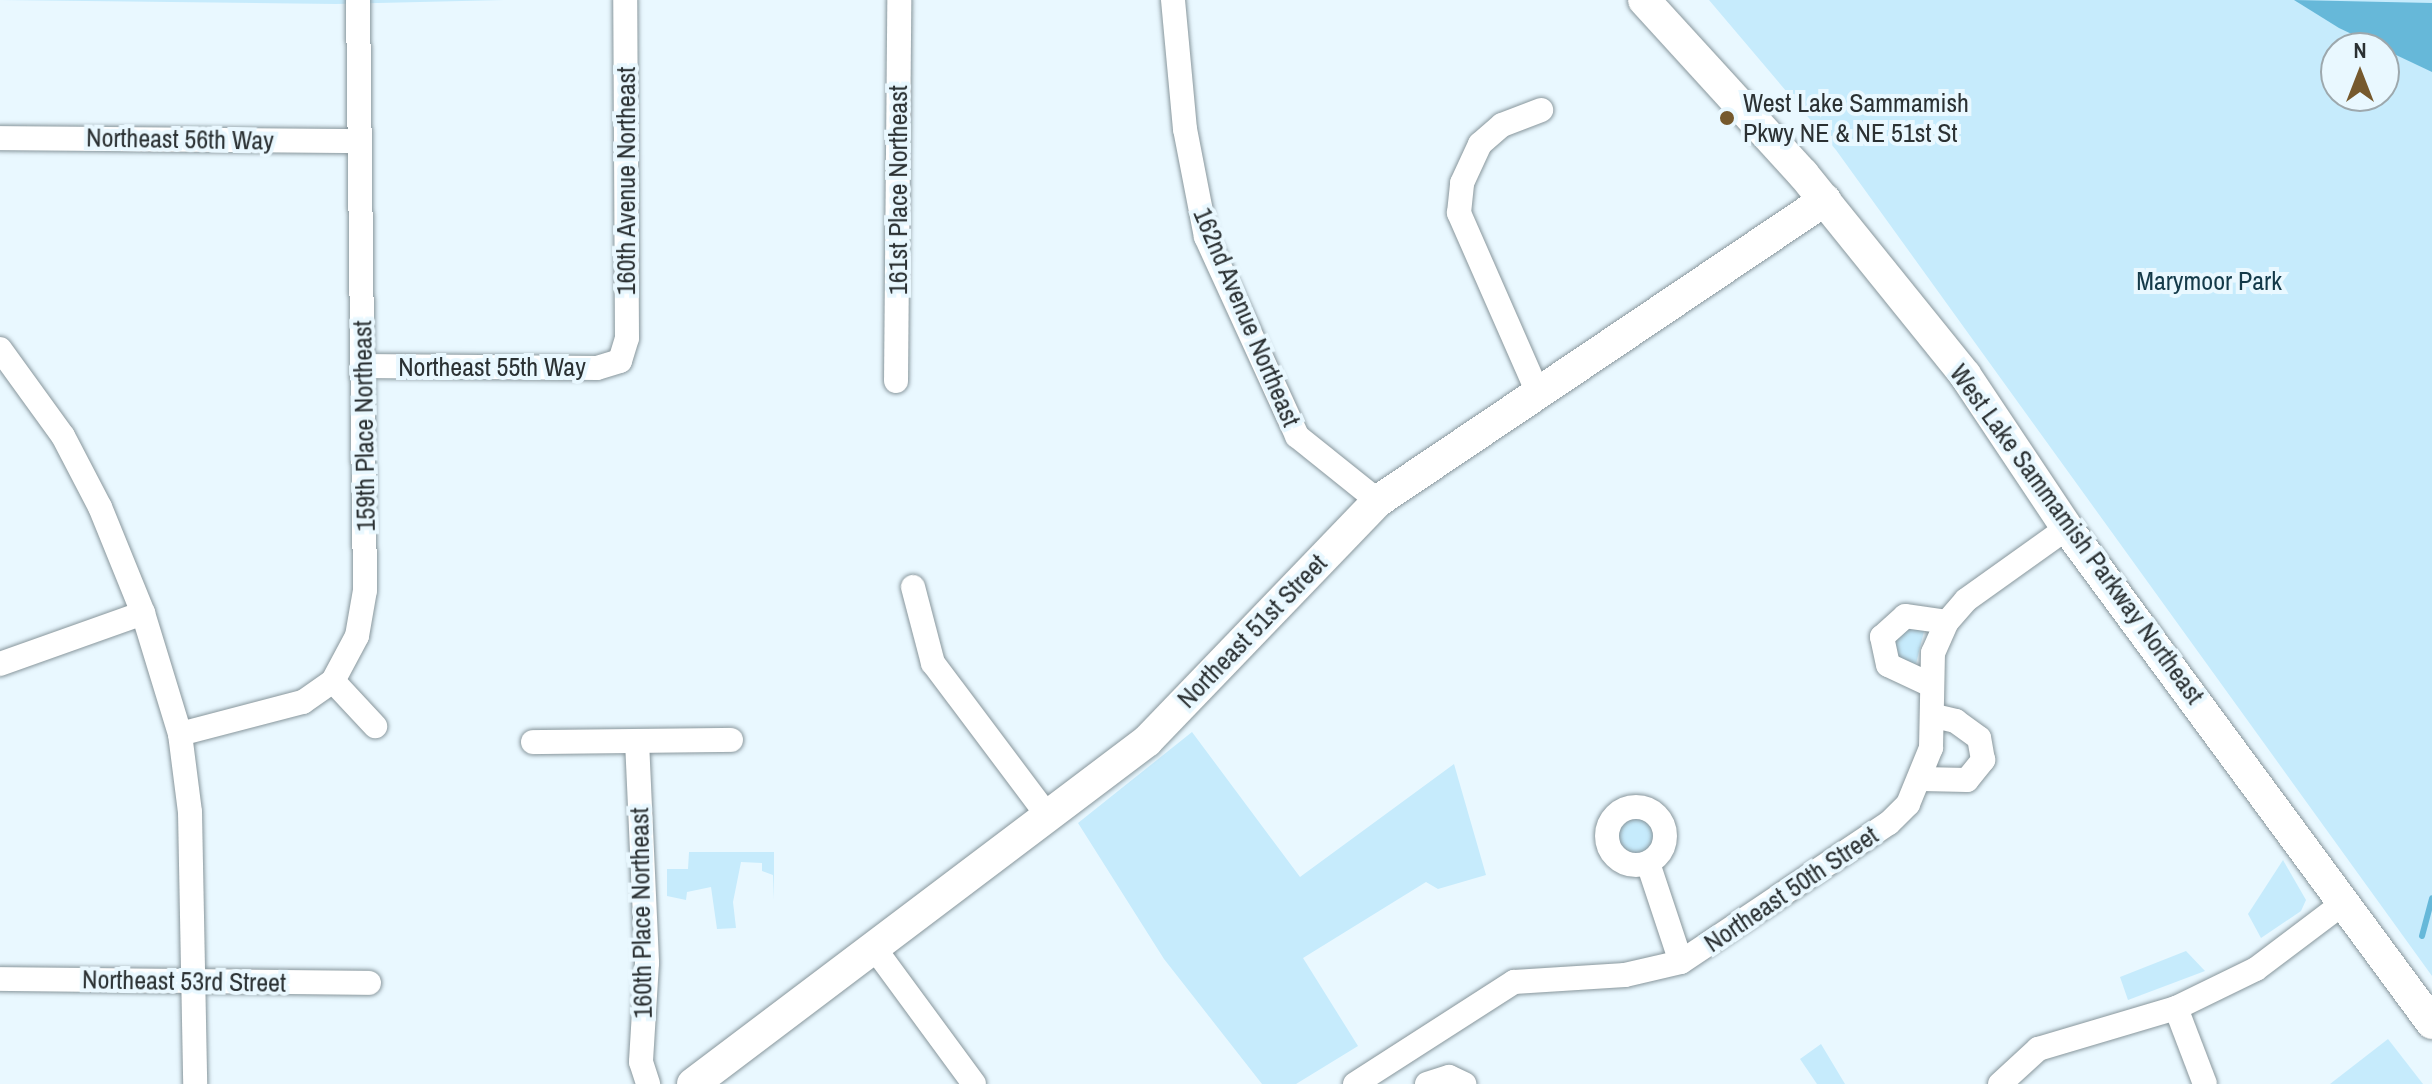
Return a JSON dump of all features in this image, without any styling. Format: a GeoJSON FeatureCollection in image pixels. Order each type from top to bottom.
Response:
{"type":"FeatureCollection","features":[{"type":"Feature","properties":{"kind":"main road","name":"West Lake Sammamish Parkway Northeast"},"geometry":{"type":"LineString","coordinates":[[1644,0],[1703,58],[1825,200],[1965,375],[2067,528],[2432,1023]]}},
{"type":"Feature","properties":{"kind":"main road","name":"West Lake Sammamish Parkway Northeast"},"geometry":{"type":"LineString","coordinates":[[1667,0],[1703,58]]}},
{"type":"Feature","properties":{"kind":"main road","name":"Northeast 51st Street"},"geometry":{"type":"LineString","coordinates":[[693,1084],[1147,741],[1378,501],[1825,200]]}},
{"type":"Feature","properties":{"kind":"street","name":"159th Place Northeast"},"geometry":{"type":"LineString","coordinates":[[180,734],[303,702],[333,681],[357,636],[365,590],[358,0]]}},
{"type":"Feature","properties":{"kind":"street","name":"160th Avenue Northeast"},"geometry":{"type":"LineString","coordinates":[[625,0],[627,369]]}},
{"type":"Feature","properties":{"kind":"street","name":"161st Place Northeast"},"geometry":{"type":"LineString","coordinates":[[896,381],[899,0]]}},
{"type":"Feature","properties":{"kind":"street","name":"162nd Avenue Northeast"},"geometry":{"type":"LineString","coordinates":[[1173,0],[1185,129],[1206,237],[1297,436],[1378,501]]}},
{"type":"Feature","properties":{"kind":"street"},"geometry":{"type":"LineString","coordinates":[[1538,393],[1459,213],[1462,183],[1480,144],[1502,125],[1541,110]]}},
{"type":"Feature","properties":{"kind":"street","name":"Northeast 56th Way"},"geometry":{"type":"LineString","coordinates":[[0,138],[360,141]]}},
{"type":"Feature","properties":{"kind":"street"},"geometry":{"type":"LineString","coordinates":[[0,349],[63,436],[143,613],[180,734],[190,812],[195,1084]]}},
{"type":"Feature","properties":{"kind":"street","name":"Northeast 55th Way"},"geometry":{"type":"LineString","coordinates":[[363,366],[627,369]]}},
{"type":"Feature","properties":{"kind":"street","name":"Northeast 50th Street"},"geometry":{"type":"LineString","coordinates":[[1355,1084],[1514,982],[1625,975],[1681,962],[1889,823],[1922,779],[1935,716],[1931,685],[1933,653],[1947,622],[1966,600],[2067,528]]}},
{"type":"Feature","properties":{"kind":"street"},"geometry":{"type":"LineString","coordinates":[[913,587],[933,663],[1048,816]]}},
{"type":"Feature","properties":{"kind":"street"},"geometry":{"type":"LineString","coordinates":[[0,664],[143,613]]}},
{"type":"Feature","properties":{"kind":"street"},"geometry":{"type":"LineString","coordinates":[[1931,685],[1888,665],[1882,637],[1905,616],[1947,622]]}},
{"type":"Feature","properties":{"kind":"street"},"geometry":{"type":"LineString","coordinates":[[333,681],[375,726]]}},
{"type":"Feature","properties":{"kind":"street"},"geometry":{"type":"LineString","coordinates":[[1922,779],[1967,780],[1983,760],[1979,738],[1956,721],[1935,716]]}},
{"type":"Feature","properties":{"kind":"street"},"geometry":{"type":"LineString","coordinates":[[533,742],[731,740]]}},
{"type":"Feature","properties":{"kind":"street","name":"160th Place Northeast"},"geometry":{"type":"LineString","coordinates":[[637,741],[647,975],[641,1062],[648,1084]]}},
{"type":"Feature","properties":{"kind":"street"},"geometry":{"type":"LineString","coordinates":[[1648,863],[1681,962]]}},
{"type":"Feature","properties":{"kind":"street"},"geometry":{"type":"LineString","coordinates":[[2000,1084],[2038,1049],[2176,1008],[2256,969],[2345,902]]}},
{"type":"Feature","properties":{"kind":"street"},"geometry":{"type":"LineString","coordinates":[[875,949],[974,1084]]}},
{"type":"Feature","properties":{"kind":"street","name":"Northeast 53rd Street"},"geometry":{"type":"LineString","coordinates":[[0,979],[369,983]]}},
{"type":"Feature","properties":{"kind":"street"},"geometry":{"type":"LineString","coordinates":[[2176,1008],[2205,1084]]}},
{"type":"Feature","properties":{"kind":"street"},"geometry":{"type":"LineString","coordinates":[[1406,1050],[1428,1083],[1449,1077],[1464,1084]]}},
{"type":"Feature","properties":{"kind":"green space"},"geometry":{"type":"Polygon","coordinates":[[[0,0],[504,0],[336,4],[0,0]]]}},
{"type":"Feature","properties":{"kind":"green space","name":"Marymoor Park"},"geometry":{"type":"Polygon","coordinates":[[[1709,0],[2432,0],[2432,976],[1836,150],[1709,0]]]}},
{"type":"Feature","properties":{"kind":"green space"},"geometry":{"type":"Polygon","coordinates":[[[1910,628],[1924,631],[1916,664],[1899,659],[1893,639],[1910,628]]]}},
{"type":"Feature","properties":{"kind":"green space"},"geometry":{"type":"Polygon","coordinates":[[[1192,732],[1300,877],[1454,764],[1486,875],[1438,889],[1426,882],[1303,958],[1358,1046],[1296,1084],[1262,1084],[1164,959],[1078,823],[1192,732]]]}},
{"type":"Feature","properties":{"kind":"green space"},"geometry":{"type":"Polygon","coordinates":[[[1636,818],[1649,823],[1654,836],[1649,849],[1636,854],[1623,849],[1618,836],[1623,823],[1636,818]]]}},
{"type":"Feature","properties":{"kind":"green space"},"geometry":{"type":"Polygon","coordinates":[[[689,852],[774,852],[774,900],[773,875],[762,871],[762,863],[741,862],[733,902],[736,928],[717,929],[711,887],[687,892],[686,900],[667,896],[667,869],[688,869],[689,852]]]}},
{"type":"Feature","properties":{"kind":"green space"},"geometry":{"type":"Polygon","coordinates":[[[2283,860],[2306,900],[2301,911],[2261,938],[2248,914],[2283,860]]]}},
{"type":"Feature","properties":{"kind":"green space"},"geometry":{"type":"Polygon","coordinates":[[[2186,951],[2205,971],[2128,1000],[2120,977],[2186,951]]]}},
{"type":"Feature","properties":{"kind":"green space"},"geometry":{"type":"Polygon","coordinates":[[[2388,1039],[2423,1084],[2330,1084],[2388,1039]]]}},
{"type":"Feature","properties":{"kind":"green space"},"geometry":{"type":"Polygon","coordinates":[[[1821,1044],[1845,1084],[1817,1084],[1800,1059],[1821,1044]]]}},
{"type":"Feature","properties":{"kind":"water"},"geometry":{"type":"Polygon","coordinates":[[[2294,0],[2432,3],[2432,72],[2400,57],[2400,32],[2347,32],[2294,0]]]}},
{"type":"Feature","properties":{"kind":"waterway"},"geometry":{"type":"LineString","coordinates":[[2422,936],[2432,898]]}},
{"type":"Feature","properties":{"kind":"place","name":"West Lake Sammamish Pkwy NE & NE 51st St"},"geometry":{"type":"Point","coordinates":[1727,118]}}]}
